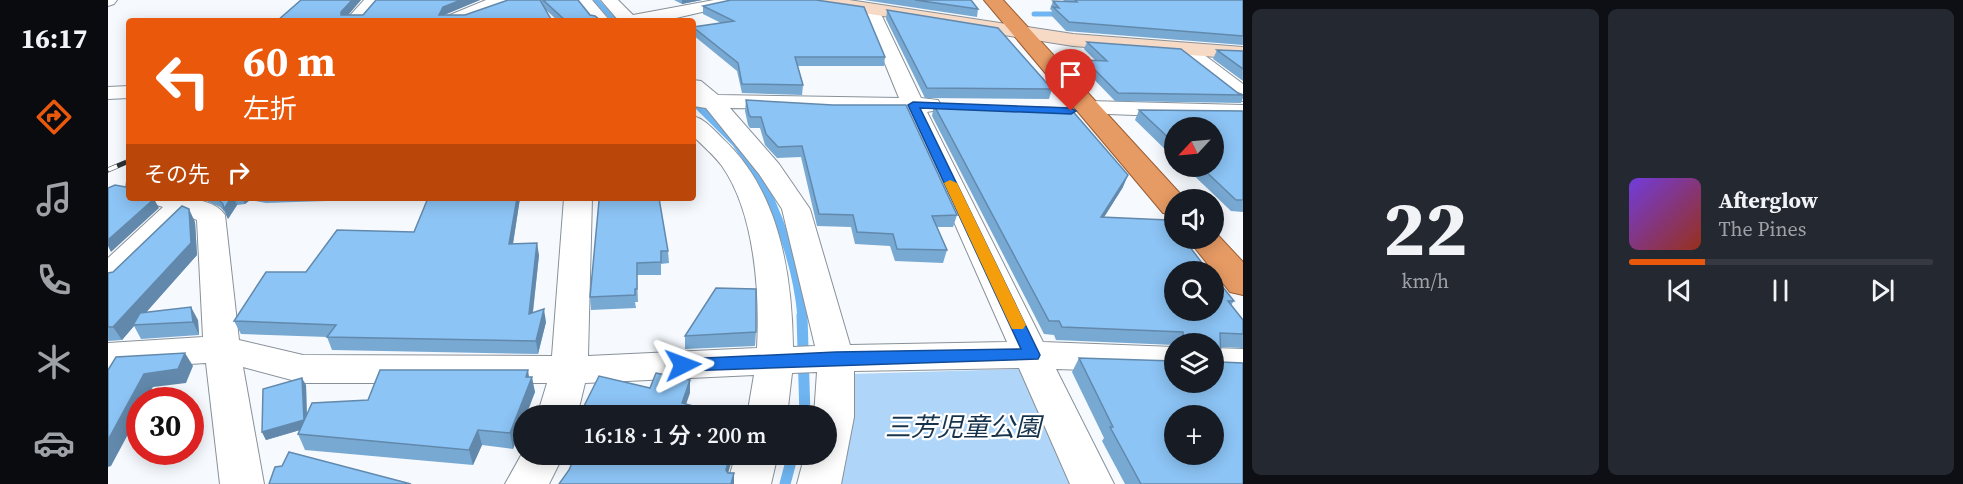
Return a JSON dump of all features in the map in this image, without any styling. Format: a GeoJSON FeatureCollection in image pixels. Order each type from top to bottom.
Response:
{"type":"FeatureCollection","features":[{"type":"Feature","properties":{"kind":"highway"},"geometry":{"type":"LineString","coordinates":[[993,0],[1164,195]]}},
{"type":"Feature","properties":{"kind":"highway"},"geometry":{"type":"LineString","coordinates":[[1213,249],[1243,284]]}},
{"type":"Feature","properties":{"kind":"main road"},"geometry":{"type":"LineString","coordinates":[[813,0],[1023,34],[1243,53]]}},
{"type":"Feature","properties":{"kind":"street"},"geometry":{"type":"LineString","coordinates":[[357,18],[373,0]]}},
{"type":"Feature","properties":{"kind":"street"},"geometry":{"type":"LineString","coordinates":[[458,18],[508,0]]}},
{"type":"Feature","properties":{"kind":"street"},"geometry":{"type":"LineString","coordinates":[[583,0],[598,18]]}},
{"type":"Feature","properties":{"kind":"street"},"geometry":{"type":"LineString","coordinates":[[609,0],[627,18]]}},
{"type":"Feature","properties":{"kind":"street"},"geometry":{"type":"LineString","coordinates":[[649,18],[735,0]]}},
{"type":"Feature","properties":{"kind":"street"},"geometry":{"type":"LineString","coordinates":[[871,10],[913,105],[1092,484]]}},
{"type":"Feature","properties":{"kind":"street"},"geometry":{"type":"LineString","coordinates":[[1184,49],[1243,94]]}},
{"type":"Feature","properties":{"kind":"street"},"geometry":{"type":"LineString","coordinates":[[1210,51],[1243,78]]}},
{"type":"Feature","properties":{"kind":"street"},"geometry":{"type":"LineString","coordinates":[[108,93],[126,92]]}},
{"type":"Feature","properties":{"kind":"street"},"geometry":{"type":"LineString","coordinates":[[699,96],[947,106]]}},
{"type":"Feature","properties":{"kind":"street"},"geometry":{"type":"LineString","coordinates":[[699,96],[770,170],[796,209],[836,358],[834,405]]}},
{"type":"Feature","properties":{"kind":"street"},"geometry":{"type":"LineString","coordinates":[[1060,110],[1243,112]]}},
{"type":"Feature","properties":{"kind":"street"},"geometry":{"type":"LineString","coordinates":[[696,126],[736,168],[761,222],[776,302],[774,361],[768,405]]}},
{"type":"Feature","properties":{"kind":"street"},"geometry":{"type":"LineString","coordinates":[[108,276],[172,201],[212,215],[222,349],[242,484]]}},
{"type":"Feature","properties":{"kind":"street"},"geometry":{"type":"LineString","coordinates":[[560,405],[569,370],[578,201]]}},
{"type":"Feature","properties":{"kind":"street"},"geometry":{"type":"LineString","coordinates":[[108,356],[222,349],[303,369],[569,370],[836,358],[1032,355],[1164,360]]}},
{"type":"Feature","properties":{"kind":"street"},"geometry":{"type":"LineString","coordinates":[[1224,361],[1243,362]]}},
{"type":"Feature","properties":{"kind":"street"},"geometry":{"type":"LineString","coordinates":[[527,484],[537,465]]}},
{"type":"Feature","properties":{"kind":"street"},"geometry":{"type":"LineString","coordinates":[[749,484],[754,465]]}},
{"type":"Feature","properties":{"kind":"street"},"geometry":{"type":"LineString","coordinates":[[819,484],[823,465]]}},
{"type":"Feature","properties":{"kind":"green space","name":"三芳児童公園"},"geometry":{"type":"Polygon","coordinates":[[[1021,369],[1071,484],[835,484],[850,374],[1021,369]]]}},
{"type":"Feature","properties":{"kind":"building"},"geometry":{"type":"Polygon","coordinates":[[[301,0],[352,0],[341,15],[363,15],[376,0],[461,0],[443,7],[439,15],[465,15],[508,0],[540,0],[550,18],[280,18],[301,0]]]}},
{"type":"Feature","properties":{"kind":"building"},"geometry":{"type":"Polygon","coordinates":[[[543,0],[578,0],[590,15],[597,18],[563,18],[543,0]]]}},
{"type":"Feature","properties":{"kind":"building"},"geometry":{"type":"Polygon","coordinates":[[[731,0],[816,0],[864,7],[885,57],[795,57],[803,85],[742,84],[738,63],[696,29],[696,27],[734,21],[703,6],[731,0]]]}},
{"type":"Feature","properties":{"kind":"building"},"geometry":{"type":"Polygon","coordinates":[[[915,0],[971,0],[978,9],[915,0]]]}},
{"type":"Feature","properties":{"kind":"building"},"geometry":{"type":"Polygon","coordinates":[[[1075,0],[1243,0],[1243,36],[1069,22],[1053,7],[1059,8],[1053,1],[1077,2],[1075,0]]]}},
{"type":"Feature","properties":{"kind":"building"},"geometry":{"type":"Polygon","coordinates":[[[887,10],[998,28],[1052,89],[927,88],[887,10]]]}},
{"type":"Feature","properties":{"kind":"building"},"geometry":{"type":"Polygon","coordinates":[[[1087,42],[1181,49],[1243,95],[1118,93],[1085,60],[1107,61],[1087,42]]]}},
{"type":"Feature","properties":{"kind":"building"},"geometry":{"type":"Polygon","coordinates":[[[1217,50],[1243,51],[1243,69],[1217,50]]]}},
{"type":"Feature","properties":{"kind":"building"},"geometry":{"type":"Polygon","coordinates":[[[746,100],[833,105],[906,105],[957,215],[932,216],[947,250],[897,249],[893,234],[857,232],[853,215],[819,214],[802,146],[778,147],[766,134],[761,117],[749,115],[746,100]]]}},
{"type":"Feature","properties":{"kind":"building"},"geometry":{"type":"Polygon","coordinates":[[[934,105],[1070,108],[1128,175],[1101,217],[1164,220],[1164,249],[1191,249],[1201,261],[1164,261],[1164,321],[1224,321],[1224,288],[1234,301],[1228,301],[1243,320],[1243,334],[1062,327],[1059,321],[1049,321],[934,105]]]}},
{"type":"Feature","properties":{"kind":"building"},"geometry":{"type":"Polygon","coordinates":[[[1139,110],[1243,111],[1243,200],[1236,200],[1212,177],[1224,177],[1224,117],[1164,117],[1164,134],[1139,110]]]}},
{"type":"Feature","properties":{"kind":"building"},"geometry":{"type":"Polygon","coordinates":[[[115,185],[126,187],[126,201],[152,201],[108,240],[108,188],[115,185]]]}},
{"type":"Feature","properties":{"kind":"building"},"geometry":{"type":"Polygon","coordinates":[[[220,201],[229,201],[224,209],[220,201]]]}},
{"type":"Feature","properties":{"kind":"building"},"geometry":{"type":"Polygon","coordinates":[[[427,201],[516,201],[509,244],[537,243],[529,314],[544,309],[536,341],[327,337],[336,325],[234,321],[266,272],[306,272],[337,230],[414,232],[427,201]]]}},
{"type":"Feature","properties":{"kind":"building"},"geometry":{"type":"Polygon","coordinates":[[[599,201],[660,201],[668,251],[661,251],[661,262],[637,263],[635,295],[590,297],[599,201]]]}},
{"type":"Feature","properties":{"kind":"building"},"geometry":{"type":"Polygon","coordinates":[[[182,206],[189,209],[191,243],[113,327],[108,327],[108,273],[113,272],[182,206]]]}},
{"type":"Feature","properties":{"kind":"building"},"geometry":{"type":"Polygon","coordinates":[[[716,288],[756,289],[756,332],[685,336],[716,288]]]}},
{"type":"Feature","properties":{"kind":"building"},"geometry":{"type":"Polygon","coordinates":[[[191,307],[193,322],[133,325],[140,313],[191,307]]]}},
{"type":"Feature","properties":{"kind":"building"},"geometry":{"type":"Polygon","coordinates":[[[185,353],[178,369],[144,374],[137,387],[126,387],[126,407],[108,440],[108,370],[116,357],[185,353]]]}},
{"type":"Feature","properties":{"kind":"building"},"geometry":{"type":"Polygon","coordinates":[[[1079,358],[1164,361],[1164,393],[1224,393],[1224,362],[1243,363],[1243,484],[1141,484],[1110,427],[1113,427],[1079,358]]]}},
{"type":"Feature","properties":{"kind":"building"},"geometry":{"type":"Polygon","coordinates":[[[380,370],[528,370],[526,377],[532,377],[521,405],[513,405],[513,425],[510,433],[478,430],[469,450],[298,434],[312,403],[368,400],[380,370]]]}},
{"type":"Feature","properties":{"kind":"building"},"geometry":{"type":"Polygon","coordinates":[[[656,373],[690,380],[682,403],[689,405],[584,405],[599,376],[650,388],[656,373]]]}},
{"type":"Feature","properties":{"kind":"building"},"geometry":{"type":"Polygon","coordinates":[[[302,378],[304,420],[262,432],[263,389],[302,378]]]}},
{"type":"Feature","properties":{"kind":"building"},"geometry":{"type":"Polygon","coordinates":[[[289,452],[411,484],[269,484],[275,467],[282,466],[289,452]]]}},
{"type":"Feature","properties":{"kind":"building"},"geometry":{"type":"Polygon","coordinates":[[[571,465],[727,465],[728,473],[734,473],[731,484],[559,484],[571,465]]]}},
{"type":"Feature","properties":{"kind":"waterway"},"geometry":{"type":"LineString","coordinates":[[596,0],[612,18]]}},
{"type":"Feature","properties":{"kind":"waterway"},"geometry":{"type":"LineString","coordinates":[[1034,14],[1061,14]]}},
{"type":"Feature","properties":{"kind":"waterway"},"geometry":{"type":"LineString","coordinates":[[696,104],[736,144],[763,185]]}},
{"type":"Feature","properties":{"kind":"waterway"},"geometry":{"type":"LineString","coordinates":[[763,185],[777,215],[788,248],[797,282],[802,317]]}},
{"type":"Feature","properties":{"kind":"waterway"},"geometry":{"type":"LineString","coordinates":[[802,315],[805,405]]}},
{"type":"Feature","properties":{"kind":"waterway"},"geometry":{"type":"LineString","coordinates":[[785,484],[790,465]]}},
{"type":"Feature","properties":{"kind":"railway"},"geometry":{"type":"LineString","coordinates":[[108,170],[126,162]]}},
{"type":"Feature","properties":{"kind":"slow traffic"},"geometry":{"type":"LineString","coordinates":[[950,183],[1018,325]]}},
{"type":"Feature","properties":{"kind":"route"},"geometry":{"type":"LineString","coordinates":[[683,365],[836,358],[1032,355],[913,105],[1071,111]]}}]}
